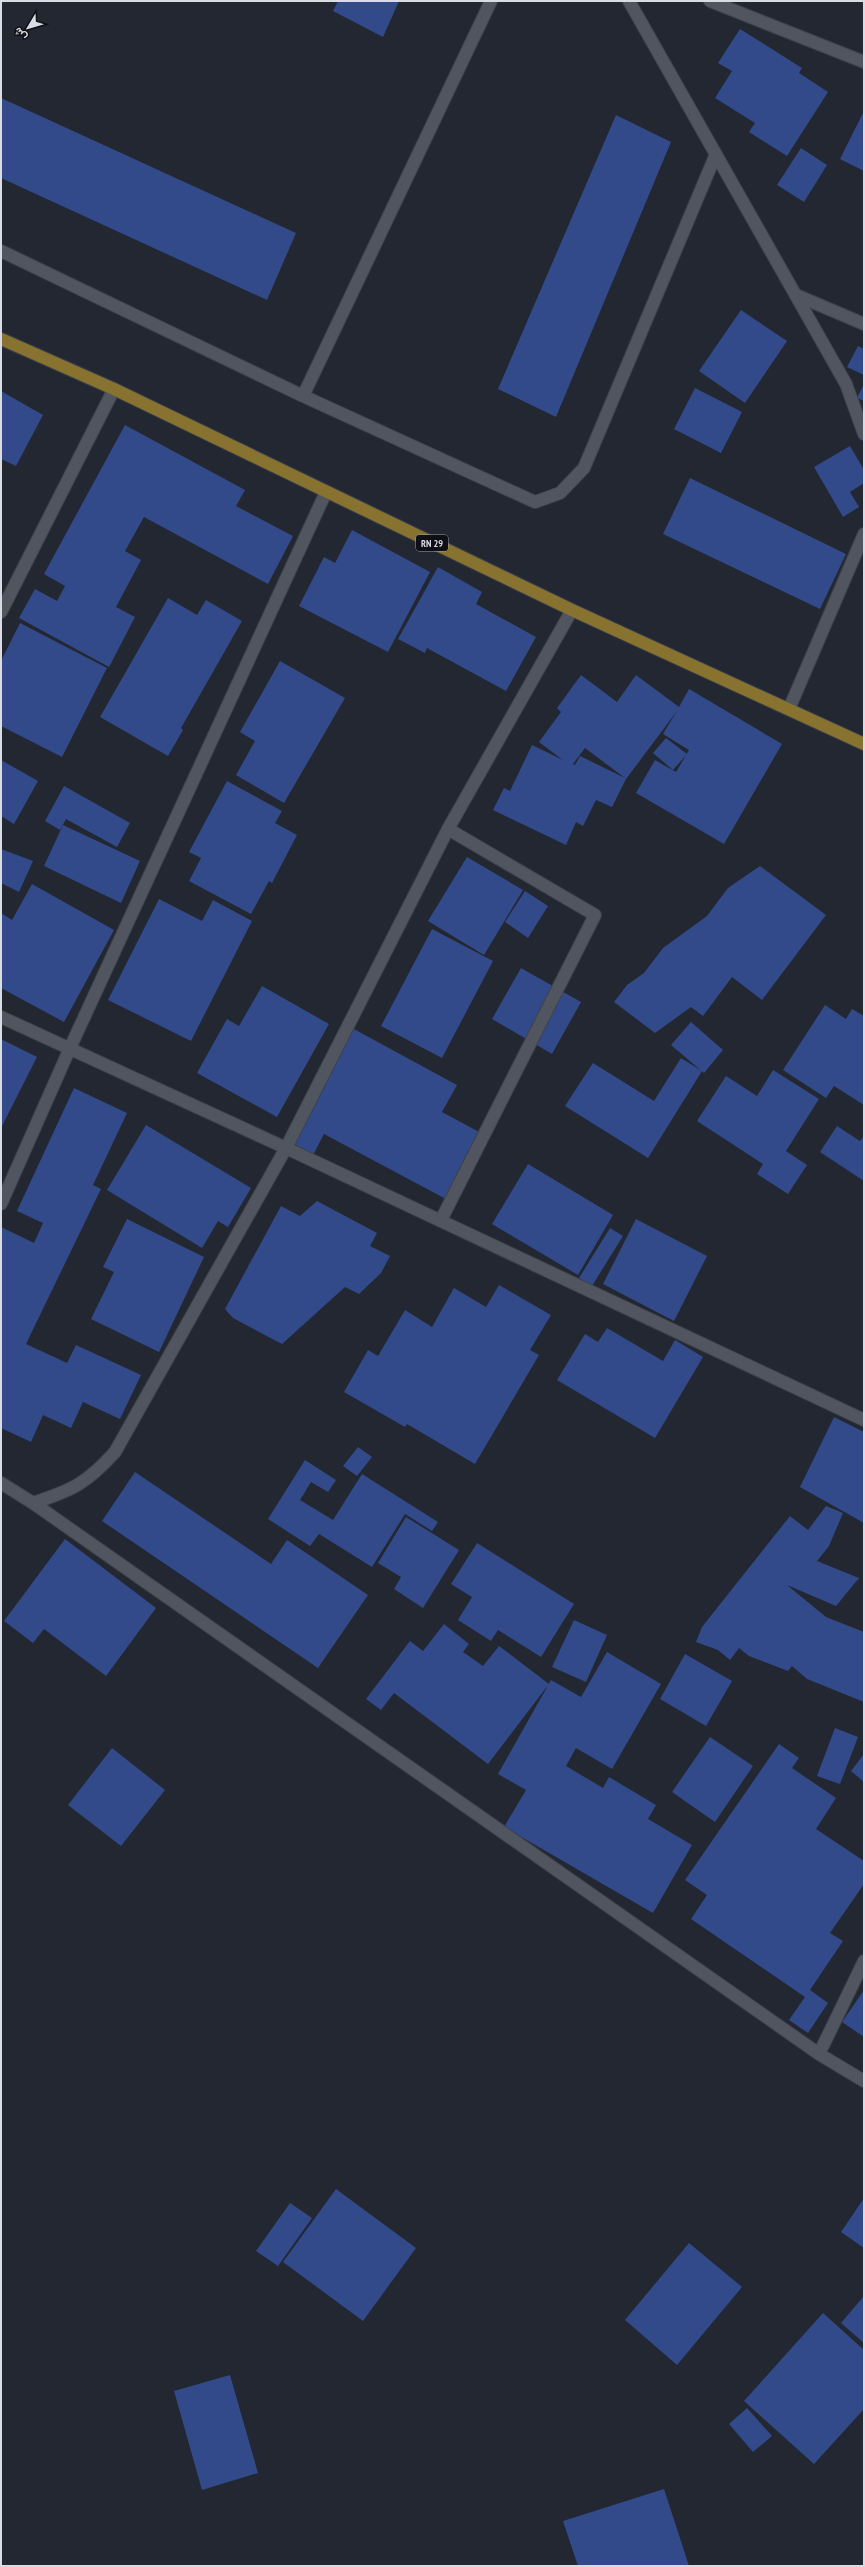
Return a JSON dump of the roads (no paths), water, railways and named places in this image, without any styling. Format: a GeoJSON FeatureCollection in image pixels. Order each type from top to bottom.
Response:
{"type":"FeatureCollection","features":[{"type":"Feature","properties":{"kind":"main road","name":"RN 29"},"geometry":{"type":"LineString","coordinates":[[1,339],[114,389],[572,610],[864,744]]}},
{"type":"Feature","properties":{"kind":"street"},"geometry":{"type":"LineString","coordinates":[[303,396],[491,1]]}},
{"type":"Feature","properties":{"kind":"street"},"geometry":{"type":"LineString","coordinates":[[629,1],[846,384],[864,434]]}},
{"type":"Feature","properties":{"kind":"street"},"geometry":{"type":"LineString","coordinates":[[710,1],[864,62]]}},
{"type":"Feature","properties":{"kind":"street"},"geometry":{"type":"LineString","coordinates":[[1,251],[303,396],[535,502],[560,493],[584,468],[716,154]]}},
{"type":"Feature","properties":{"kind":"street"},"geometry":{"type":"LineString","coordinates":[[796,295],[864,324]]}},
{"type":"Feature","properties":{"kind":"street"},"geometry":{"type":"LineString","coordinates":[[1,612],[114,389]]}},
{"type":"Feature","properties":{"kind":"street"},"geometry":{"type":"LineString","coordinates":[[1,1204],[70,1048],[326,492]]}},
{"type":"Feature","properties":{"kind":"street"},"geometry":{"type":"LineString","coordinates":[[789,709],[864,534]]}},
{"type":"Feature","properties":{"kind":"street"},"geometry":{"type":"LineString","coordinates":[[34,1503],[65,1493],[94,1475],[115,1452],[286,1148],[448,829],[572,610]]}},
{"type":"Feature","properties":{"kind":"street"},"geometry":{"type":"LineString","coordinates":[[441,1220],[595,915],[448,829]]}},
{"type":"Feature","properties":{"kind":"street"},"geometry":{"type":"LineString","coordinates":[[1,1017],[441,1220],[864,1420]]}},
{"type":"Feature","properties":{"kind":"street"},"geometry":{"type":"LineString","coordinates":[[1,1483],[34,1503],[819,2054],[864,2081]]}},
{"type":"Feature","properties":{"kind":"street"},"geometry":{"type":"LineString","coordinates":[[819,2054],[864,1961]]}}]}
